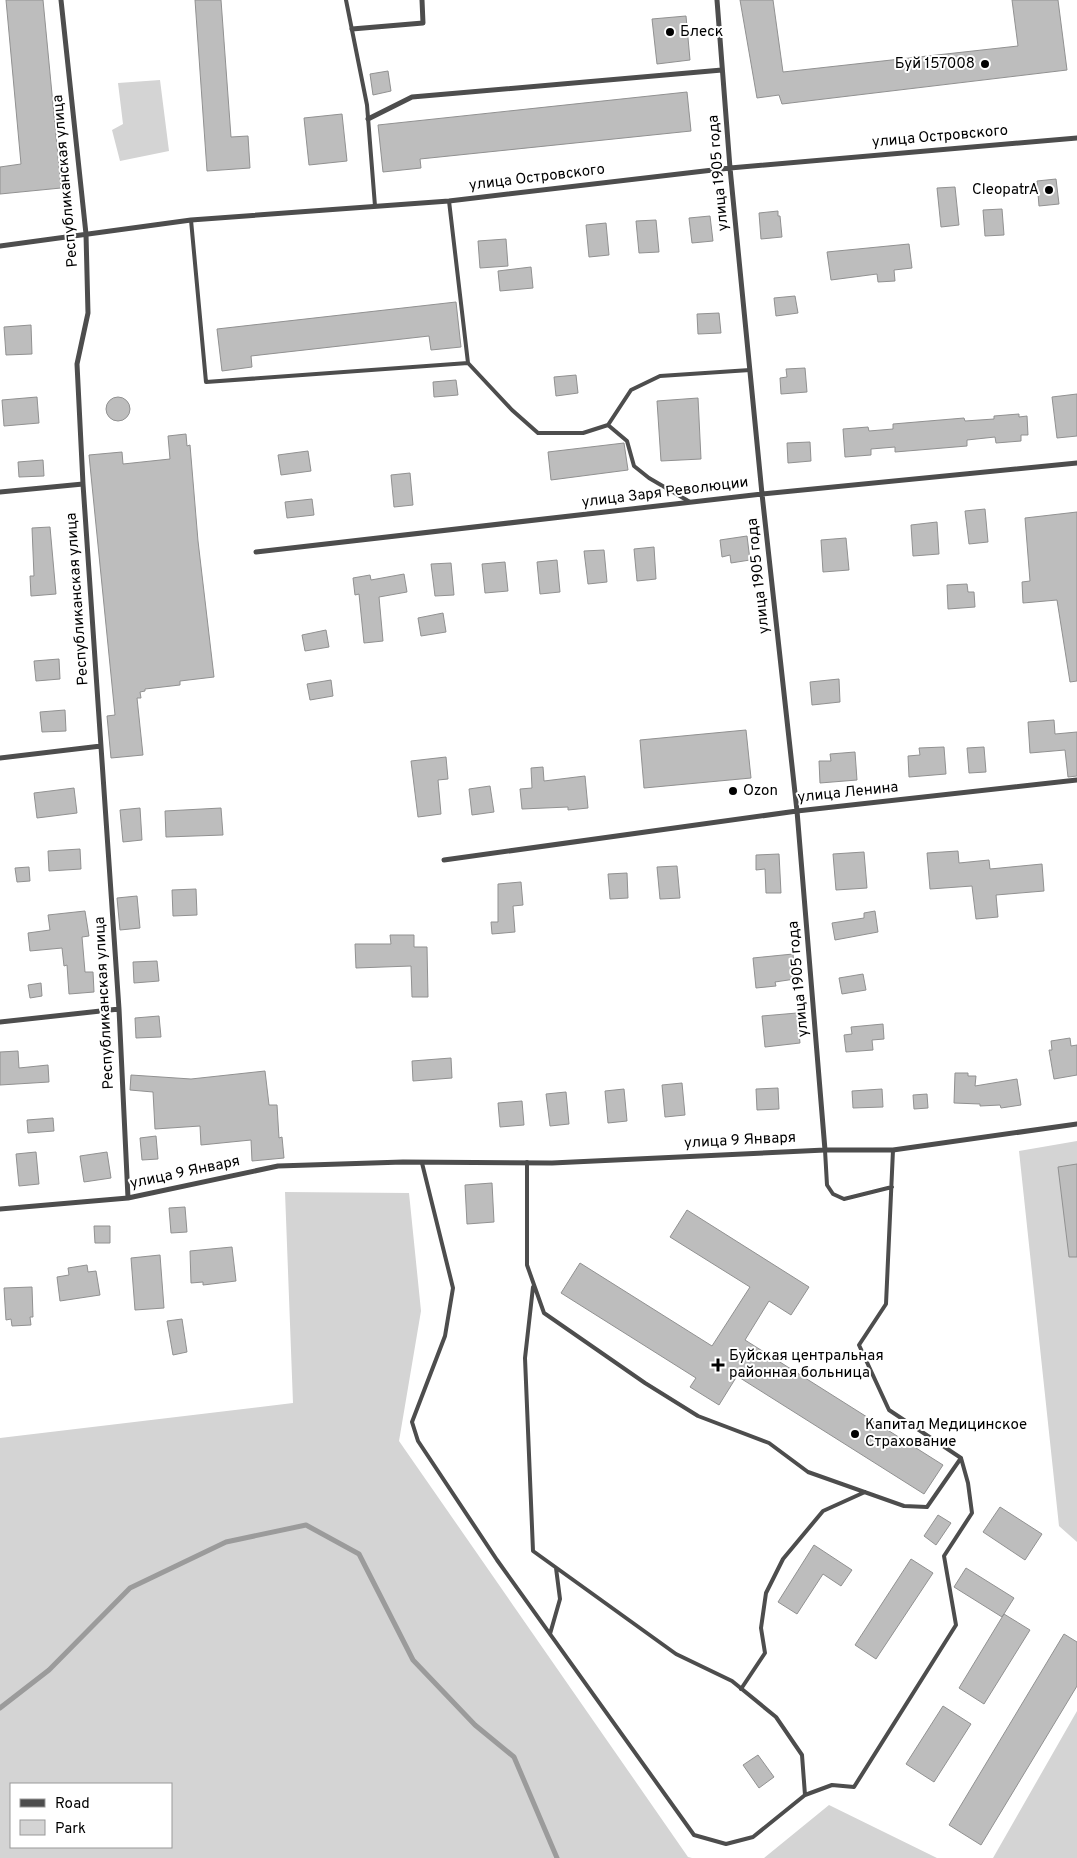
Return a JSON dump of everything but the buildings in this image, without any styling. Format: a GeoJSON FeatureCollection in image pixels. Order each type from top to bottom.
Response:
{"type":"FeatureCollection","features":[{"type":"Feature","properties":{"kind":"street","name":"Республиканская улица"},"geometry":{"type":"LineString","coordinates":[[61,0],[86,234],[88,313],[78,364],[83,484],[119,1009],[128,1198]]}},
{"type":"Feature","properties":{"kind":"street"},"geometry":{"type":"LineString","coordinates":[[352,29],[423,23],[422,0]]}},
{"type":"Feature","properties":{"kind":"street","name":"улица 1905 года"},"geometry":{"type":"LineString","coordinates":[[716,0],[730,168],[762,494],[797,811],[825,1150]]}},
{"type":"Feature","properties":{"kind":"street"},"geometry":{"type":"LineString","coordinates":[[368,119],[412,96],[722,70]]}},
{"type":"Feature","properties":{"kind":"street","name":"улица Островского"},"geometry":{"type":"LineString","coordinates":[[0,246],[191,220],[449,201],[730,168],[1077,138]]}},
{"type":"Feature","properties":{"kind":"street","name":"улица Заря Революции"},"geometry":{"type":"LineString","coordinates":[[256,552],[762,494],[1077,463]]}},
{"type":"Feature","properties":{"kind":"street"},"geometry":{"type":"LineString","coordinates":[[0,492],[83,484]]}},
{"type":"Feature","properties":{"kind":"street"},"geometry":{"type":"LineString","coordinates":[[0,758],[101,746]]}},
{"type":"Feature","properties":{"kind":"street","name":"улица Ленина"},"geometry":{"type":"LineString","coordinates":[[444,860],[797,811],[1077,780]]}},
{"type":"Feature","properties":{"kind":"street"},"geometry":{"type":"LineString","coordinates":[[0,1022],[119,1009]]}},
{"type":"Feature","properties":{"kind":"street","name":"улица 9 Января"},"geometry":{"type":"LineString","coordinates":[[0,1209],[128,1198],[278,1166],[403,1162],[552,1163],[825,1150],[893,1150],[1077,1124]]}},
{"type":"Feature","properties":{"kind":"lane"},"geometry":{"type":"LineString","coordinates":[[346,0],[367,105],[375,206]]}},
{"type":"Feature","properties":{"kind":"lane"},"geometry":{"type":"LineString","coordinates":[[449,201],[468,363],[512,410],[538,432],[583,433],[608,425],[631,390],[660,376],[750,370]]}},
{"type":"Feature","properties":{"kind":"lane"},"geometry":{"type":"LineString","coordinates":[[191,220],[206,382],[468,363]]}},
{"type":"Feature","properties":{"kind":"lane"},"geometry":{"type":"LineString","coordinates":[[608,425],[627,441],[634,466],[649,478],[690,502]]}},
{"type":"Feature","properties":{"kind":"lane"},"geometry":{"type":"LineString","coordinates":[[825,1150],[827,1185],[833,1194],[844,1199],[892,1187]]}},
{"type":"Feature","properties":{"kind":"lane"},"geometry":{"type":"LineString","coordinates":[[422,1163],[453,1288],[445,1336],[412,1422],[418,1441],[497,1560],[694,1835],[726,1844],[753,1837],[805,1795],[832,1785],[854,1787],[956,1625],[944,1556],[972,1512],[968,1483],[961,1458],[889,1410],[859,1345],[886,1304],[893,1150]]}},
{"type":"Feature","properties":{"kind":"lane"},"geometry":{"type":"LineString","coordinates":[[527,1162],[527,1265],[544,1313],[645,1384],[698,1416],[769,1442],[808,1472],[904,1506],[927,1507],[961,1458]]}},
{"type":"Feature","properties":{"kind":"lane"},"geometry":{"type":"LineString","coordinates":[[534,1285],[525,1358],[533,1551],[676,1654],[732,1681],[776,1717],[802,1755],[805,1795]]}},
{"type":"Feature","properties":{"kind":"lane"},"geometry":{"type":"LineString","coordinates":[[741,1689],[765,1653],[762,1628],[766,1593],[783,1559],[823,1511],[865,1492]]}},
{"type":"Feature","properties":{"kind":"lane"},"geometry":{"type":"LineString","coordinates":[[550,1634],[560,1599],[556,1568]]}},
{"type":"Feature","properties":{"kind":"green space"},"geometry":{"type":"Polygon","coordinates":[[[160,80],[169,151],[120,161],[112,130],[123,124],[118,83],[160,80]]]}},
{"type":"Feature","properties":{"kind":"green space"},"geometry":{"type":"Polygon","coordinates":[[[1077,1141],[1077,1542],[1059,1526],[1019,1151],[1077,1141]]]}},
{"type":"Feature","properties":{"kind":"green space"},"geometry":{"type":"Polygon","coordinates":[[[285,1192],[409,1193],[421,1311],[399,1441],[688,1857],[692,1858],[0,1858],[0,1438],[293,1403],[285,1192]]]}},
{"type":"Feature","properties":{"kind":"green space"},"geometry":{"type":"Polygon","coordinates":[[[1077,1711],[1077,1858],[993,1858],[1077,1711]]]}},
{"type":"Feature","properties":{"kind":"green space"},"geometry":{"type":"Polygon","coordinates":[[[829,1805],[937,1858],[764,1858],[829,1805]]]}},
{"type":"Feature","properties":{"kind":"waterway"},"geometry":{"type":"LineString","coordinates":[[0,1708],[49,1670],[130,1588],[226,1542],[306,1525],[359,1554],[413,1660],[475,1725],[514,1757],[557,1858]]}},
{"type":"Feature","properties":{"kind":"place","name":"Блеск"},"geometry":{"type":"Point","coordinates":[670,32]}},
{"type":"Feature","properties":{"kind":"place","name":"Буй 157008"},"geometry":{"type":"Point","coordinates":[985,64]}},
{"type":"Feature","properties":{"kind":"place","name":"CleopatrA"},"geometry":{"type":"Point","coordinates":[1049,190]}},
{"type":"Feature","properties":{"kind":"place","name":"Ozon"},"geometry":{"type":"Point","coordinates":[733,791]}},
{"type":"Feature","properties":{"kind":"place","name":"Буйская центральная районная больница"},"geometry":{"type":"Point","coordinates":[718,1365]}},
{"type":"Feature","properties":{"kind":"place","name":"Капитал Медицинское Страхование"},"geometry":{"type":"Point","coordinates":[855,1434]}}]}
